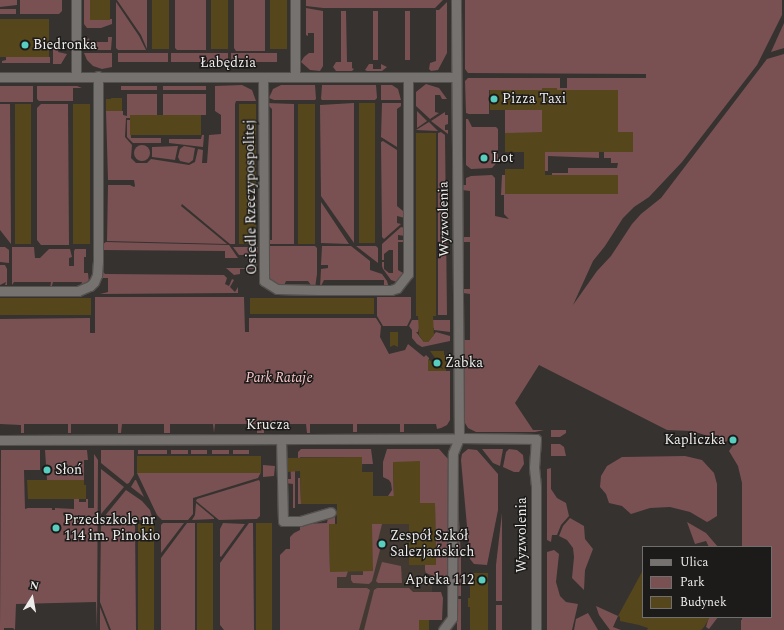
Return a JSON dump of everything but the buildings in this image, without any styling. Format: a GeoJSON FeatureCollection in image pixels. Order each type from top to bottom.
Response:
{"type":"FeatureCollection","features":[{"type":"Feature","properties":{"kind":"street"},"geometry":{"type":"LineString","coordinates":[[76,0],[76,76]]}},
{"type":"Feature","properties":{"kind":"street"},"geometry":{"type":"LineString","coordinates":[[295,0],[295,77]]}},
{"type":"Feature","properties":{"kind":"street","name":"Wyzwolenia"},"geometry":{"type":"LineString","coordinates":[[443,630],[452,618],[453,453],[459,438],[456,0]]}},
{"type":"Feature","properties":{"kind":"street"},"geometry":{"type":"LineString","coordinates":[[0,291],[78,291],[90,286],[97,275],[98,76]]}},
{"type":"Feature","properties":{"kind":"street","name":"Łabędzia"},"geometry":{"type":"LineString","coordinates":[[0,77],[98,76],[456,78]]}},
{"type":"Feature","properties":{"kind":"street","name":"Osiedle Rzeczypospolitej"},"geometry":{"type":"LineString","coordinates":[[263,77],[264,281],[277,288],[310,290],[391,290],[398,288],[408,274],[408,77]]}},
{"type":"Feature","properties":{"kind":"street"},"geometry":{"type":"LineString","coordinates":[[281,439],[283,521],[300,521],[331,512]]}},
{"type":"Feature","properties":{"kind":"street","name":"Wyzwolenia"},"geometry":{"type":"LineString","coordinates":[[536,439],[534,467],[536,630]]}},
{"type":"Feature","properties":{"kind":"street","name":"Krucza"},"geometry":{"type":"LineString","coordinates":[[0,440],[536,439]]}},
{"type":"Feature","properties":{"kind":"shaded area","name":"Zespół Szkół Salezjańskich"},"geometry":{"type":"Polygon","coordinates":[[[300,457],[363,457],[362,472],[373,472],[373,503],[394,503],[393,462],[420,461],[436,503],[436,565],[432,565],[432,592],[413,592],[412,630],[310,630],[329,524],[337,524],[337,504],[300,504],[300,457]]]}},
{"type":"Feature","properties":{"kind":"green space"},"geometry":{"type":"Polygon","coordinates":[[[0,0],[17,0],[17,5],[0,7],[0,0]]]}},
{"type":"Feature","properties":{"kind":"green space"},"geometry":{"type":"Polygon","coordinates":[[[20,0],[62,0],[62,11],[59,14],[20,14],[20,0]]]}},
{"type":"Feature","properties":{"kind":"green space"},"geometry":{"type":"Polygon","coordinates":[[[84,0],[90,0],[90,19],[112,19],[112,24],[101,28],[87,28],[84,24],[84,0]]]}},
{"type":"Feature","properties":{"kind":"green space"},"geometry":{"type":"Polygon","coordinates":[[[117,0],[147,0],[147,49],[141,35],[117,0]]]}},
{"type":"Feature","properties":{"kind":"green space"},"geometry":{"type":"Polygon","coordinates":[[[175,0],[206,0],[206,50],[177,50],[175,48],[175,0]]]}},
{"type":"Feature","properties":{"kind":"green space"},"geometry":{"type":"Polygon","coordinates":[[[234,0],[265,0],[265,51],[236,51],[234,48],[234,0]]]}},
{"type":"Feature","properties":{"kind":"green space"},"geometry":{"type":"Polygon","coordinates":[[[306,0],[443,0],[435,8],[323,8],[306,6],[306,0]]]}},
{"type":"Feature","properties":{"kind":"green space"},"geometry":{"type":"Polygon","coordinates":[[[465,0],[782,0],[782,15],[757,65],[682,162],[649,197],[634,207],[623,218],[605,246],[593,261],[573,305],[597,271],[611,256],[632,224],[641,214],[661,198],[767,59],[784,54],[784,630],[741,630],[742,618],[772,618],[772,546],[742,546],[742,483],[738,466],[729,451],[736,441],[735,438],[732,438],[722,444],[708,436],[692,431],[667,430],[539,365],[515,403],[533,430],[544,430],[535,432],[476,432],[468,428],[465,423],[463,340],[470,340],[470,294],[463,293],[463,289],[470,289],[470,242],[462,242],[462,237],[470,237],[470,191],[462,190],[462,185],[466,185],[466,178],[471,176],[492,175],[495,178],[495,216],[509,219],[504,214],[504,195],[501,195],[502,175],[505,175],[505,194],[617,194],[617,175],[552,175],[552,173],[568,173],[568,168],[617,168],[618,163],[611,163],[611,158],[604,158],[604,152],[633,152],[633,132],[618,132],[618,90],[489,90],[489,114],[469,114],[466,113],[465,81],[468,78],[560,78],[560,88],[567,88],[567,78],[646,78],[646,74],[468,73],[465,69],[465,0]]]}},
{"type":"Feature","properties":{"kind":"green space"},"geometry":{"type":"Polygon","coordinates":[[[116,2],[139,36],[146,50],[118,50],[116,48],[116,2]]]}},
{"type":"Feature","properties":{"kind":"green space"},"geometry":{"type":"Polygon","coordinates":[[[447,2],[447,53],[438,70],[431,71],[429,69],[430,63],[436,61],[436,10],[439,10],[447,2]]]}},
{"type":"Feature","properties":{"kind":"green space"},"geometry":{"type":"Polygon","coordinates":[[[306,8],[323,11],[323,66],[320,71],[310,70],[301,62],[309,53],[314,53],[314,33],[308,33],[308,36],[306,35],[306,8]]]}},
{"type":"Feature","properties":{"kind":"green space"},"geometry":{"type":"Polygon","coordinates":[[[0,9],[16,9],[16,14],[0,14],[0,9]]]}},
{"type":"Feature","properties":{"kind":"green space"},"geometry":{"type":"Polygon","coordinates":[[[341,11],[346,11],[347,62],[352,62],[352,68],[354,69],[352,71],[336,71],[333,67],[336,62],[341,62],[341,11]]]}},
{"type":"Feature","properties":{"kind":"green space"},"geometry":{"type":"Polygon","coordinates":[[[373,11],[378,11],[378,60],[373,60],[373,11]]]}},
{"type":"Feature","properties":{"kind":"green space"},"geometry":{"type":"Polygon","coordinates":[[[405,11],[410,11],[410,60],[405,60],[405,11]]]}},
{"type":"Feature","properties":{"kind":"green space"},"geometry":{"type":"Polygon","coordinates":[[[784,23],[784,48],[771,52],[784,23]]]}},
{"type":"Feature","properties":{"kind":"green space"},"geometry":{"type":"Polygon","coordinates":[[[108,37],[112,37],[111,50],[84,50],[84,42],[89,38],[90,42],[108,42],[108,37]]]}},
{"type":"Feature","properties":{"kind":"green space"},"geometry":{"type":"Polygon","coordinates":[[[53,45],[60,45],[58,52],[67,54],[61,64],[53,64],[53,45]]]}},
{"type":"Feature","properties":{"kind":"green space"},"geometry":{"type":"Polygon","coordinates":[[[84,53],[112,53],[112,67],[102,69],[93,66],[87,60],[84,53]]]}},
{"type":"Feature","properties":{"kind":"green space"},"geometry":{"type":"Polygon","coordinates":[[[118,53],[168,53],[168,62],[118,62],[118,53]]]}},
{"type":"Feature","properties":{"kind":"green space"},"geometry":{"type":"Polygon","coordinates":[[[171,53],[228,53],[228,62],[171,62],[171,53]]]}},
{"type":"Feature","properties":{"kind":"green space"},"geometry":{"type":"Polygon","coordinates":[[[231,53],[277,53],[277,62],[231,62],[231,53]]]}},
{"type":"Feature","properties":{"kind":"green space"},"geometry":{"type":"Polygon","coordinates":[[[6,57],[50,57],[50,63],[2,63],[2,61],[6,60],[6,57]]]}},
{"type":"Feature","properties":{"kind":"green space"},"geometry":{"type":"Polygon","coordinates":[[[369,64],[373,64],[373,69],[381,69],[381,64],[387,67],[382,71],[367,71],[365,70],[369,64]]]}},
{"type":"Feature","properties":{"kind":"green space"},"geometry":{"type":"Polygon","coordinates":[[[426,84],[439,88],[447,99],[442,99],[440,95],[435,95],[435,112],[439,113],[430,119],[416,106],[416,92],[426,84]]]}},
{"type":"Feature","properties":{"kind":"green space"},"geometry":{"type":"Polygon","coordinates":[[[242,85],[252,90],[256,101],[236,101],[235,104],[235,244],[230,244],[182,204],[181,206],[227,244],[107,241],[108,185],[135,186],[134,180],[108,180],[106,111],[123,111],[123,115],[127,116],[127,94],[157,94],[157,115],[130,115],[130,118],[126,118],[125,137],[132,145],[131,158],[136,163],[147,163],[151,159],[189,165],[195,162],[198,149],[203,150],[202,163],[207,163],[209,135],[221,134],[221,115],[215,111],[215,86],[242,85]]]}},
{"type":"Feature","properties":{"kind":"green space"},"geometry":{"type":"Polygon","coordinates":[[[281,85],[315,85],[316,99],[274,100],[269,98],[273,89],[281,85]]]}},
{"type":"Feature","properties":{"kind":"green space"},"geometry":{"type":"Polygon","coordinates":[[[322,85],[376,85],[377,98],[375,100],[322,100],[322,85]]]}},
{"type":"Feature","properties":{"kind":"green space"},"geometry":{"type":"Polygon","coordinates":[[[381,85],[392,85],[398,89],[401,100],[381,100],[381,85]]]}},
{"type":"Feature","properties":{"kind":"green space"},"geometry":{"type":"Polygon","coordinates":[[[0,86],[33,86],[33,102],[0,102],[0,86]]]}},
{"type":"Feature","properties":{"kind":"green space"},"geometry":{"type":"Polygon","coordinates":[[[37,86],[77,86],[82,88],[73,88],[73,101],[39,101],[37,99],[37,86]]]}},
{"type":"Feature","properties":{"kind":"green space"},"geometry":{"type":"Polygon","coordinates":[[[121,86],[157,86],[157,90],[121,90],[121,86]]]}},
{"type":"Feature","properties":{"kind":"green space"},"geometry":{"type":"Polygon","coordinates":[[[163,86],[206,86],[206,90],[163,90],[163,86]]]}},
{"type":"Feature","properties":{"kind":"green space"},"geometry":{"type":"Polygon","coordinates":[[[163,94],[206,94],[206,115],[163,115],[163,94]]]}},
{"type":"Feature","properties":{"kind":"green space"},"geometry":{"type":"Polygon","coordinates":[[[266,103],[294,104],[294,244],[269,244],[266,241],[272,240],[272,109],[266,103]]]}},
{"type":"Feature","properties":{"kind":"green space"},"geometry":{"type":"Polygon","coordinates":[[[354,103],[354,243],[321,196],[320,105],[354,103]]]}},
{"type":"Feature","properties":{"kind":"green space"},"geometry":{"type":"Polygon","coordinates":[[[382,103],[401,103],[401,106],[397,109],[397,147],[381,137],[382,103]]]}},
{"type":"Feature","properties":{"kind":"green space"},"geometry":{"type":"Polygon","coordinates":[[[0,104],[10,104],[11,244],[0,230],[0,104]]]}},
{"type":"Feature","properties":{"kind":"green space"},"geometry":{"type":"Polygon","coordinates":[[[41,104],[68,104],[69,245],[41,245],[37,240],[37,108],[41,104]]]}},
{"type":"Feature","properties":{"kind":"green space"},"geometry":{"type":"Polygon","coordinates":[[[505,110],[542,110],[542,133],[505,133],[505,110]]]}},
{"type":"Feature","properties":{"kind":"green space"},"geometry":{"type":"Polygon","coordinates":[[[417,111],[427,121],[417,128],[417,111]]]}},
{"type":"Feature","properties":{"kind":"green space"},"geometry":{"type":"Polygon","coordinates":[[[445,112],[445,115],[448,115],[448,124],[445,125],[445,130],[448,130],[448,134],[431,121],[445,112]]]}},
{"type":"Feature","properties":{"kind":"green space"},"geometry":{"type":"Polygon","coordinates":[[[466,119],[468,119],[472,127],[496,127],[498,129],[498,161],[492,168],[471,169],[466,165],[466,119]]]}},
{"type":"Feature","properties":{"kind":"green space"},"geometry":{"type":"Polygon","coordinates":[[[127,120],[130,120],[131,138],[161,138],[161,143],[133,143],[127,137],[127,120]]]}},
{"type":"Feature","properties":{"kind":"green space"},"geometry":{"type":"Polygon","coordinates":[[[429,122],[438,131],[416,130],[429,122]]]}},
{"type":"Feature","properties":{"kind":"green space"},"geometry":{"type":"Polygon","coordinates":[[[441,132],[445,135],[447,315],[438,315],[438,133],[441,132]]]}},
{"type":"Feature","properties":{"kind":"green space"},"geometry":{"type":"Polygon","coordinates":[[[202,135],[204,135],[203,147],[169,143],[169,139],[201,139],[202,135]]]}},
{"type":"Feature","properties":{"kind":"green space"},"geometry":{"type":"Polygon","coordinates":[[[383,141],[397,150],[397,206],[403,211],[405,218],[397,216],[397,223],[401,224],[384,239],[382,237],[381,142],[383,141]]]}},
{"type":"Feature","properties":{"kind":"green space"},"geometry":{"type":"Polygon","coordinates":[[[139,145],[145,145],[150,150],[148,159],[145,161],[139,161],[134,156],[134,150],[139,145]]]}},
{"type":"Feature","properties":{"kind":"green space"},"geometry":{"type":"Polygon","coordinates":[[[178,146],[175,160],[152,157],[152,147],[178,146]]]}},
{"type":"Feature","properties":{"kind":"green space"},"geometry":{"type":"Polygon","coordinates":[[[184,146],[195,148],[193,160],[189,163],[180,161],[178,157],[180,149],[184,146]]]}},
{"type":"Feature","properties":{"kind":"green space"},"geometry":{"type":"Polygon","coordinates":[[[545,152],[599,152],[599,158],[548,156],[548,171],[545,171],[545,152]]]}},
{"type":"Feature","properties":{"kind":"green space"},"geometry":{"type":"Polygon","coordinates":[[[321,202],[349,244],[321,243],[321,202]]]}},
{"type":"Feature","properties":{"kind":"green space"},"geometry":{"type":"Polygon","coordinates":[[[401,227],[405,228],[405,236],[398,235],[398,240],[405,240],[405,242],[398,242],[398,270],[403,273],[397,282],[391,280],[383,269],[382,262],[384,262],[384,269],[389,273],[393,273],[393,250],[389,250],[384,254],[384,260],[382,260],[382,244],[401,227]]]}},
{"type":"Feature","properties":{"kind":"green space"},"geometry":{"type":"Polygon","coordinates":[[[106,242],[229,245],[238,258],[225,258],[225,251],[100,250],[100,246],[106,242]]]}},
{"type":"Feature","properties":{"kind":"green space"},"geometry":{"type":"Polygon","coordinates":[[[270,246],[315,246],[317,248],[317,274],[315,288],[313,288],[308,281],[286,281],[283,288],[272,282],[268,277],[266,249],[270,246]]]}},
{"type":"Feature","properties":{"kind":"green space"},"geometry":{"type":"Polygon","coordinates":[[[322,246],[351,246],[370,261],[370,270],[382,274],[387,281],[389,288],[384,287],[384,280],[324,280],[320,288],[321,269],[328,268],[328,265],[321,265],[322,246]]]}},
{"type":"Feature","properties":{"kind":"green space"},"geometry":{"type":"Polygon","coordinates":[[[356,246],[376,246],[378,248],[378,263],[356,246]]]}},
{"type":"Feature","properties":{"kind":"green space"},"geometry":{"type":"Polygon","coordinates":[[[0,247],[5,247],[9,250],[9,263],[0,262],[0,247]]]}},
{"type":"Feature","properties":{"kind":"green space"},"geometry":{"type":"Polygon","coordinates":[[[12,247],[34,247],[35,258],[40,258],[49,249],[70,249],[72,257],[69,258],[69,266],[74,266],[75,249],[86,249],[86,257],[84,257],[84,273],[88,273],[89,283],[80,288],[82,282],[53,282],[51,289],[51,282],[14,282],[12,285],[12,247]]]}},
{"type":"Feature","properties":{"kind":"green space"},"geometry":{"type":"Polygon","coordinates":[[[233,247],[258,247],[257,255],[239,255],[233,247]]]}},
{"type":"Feature","properties":{"kind":"green space"},"geometry":{"type":"Polygon","coordinates":[[[253,262],[257,262],[256,269],[240,269],[240,274],[234,275],[226,268],[253,268],[253,262]]]}},
{"type":"Feature","properties":{"kind":"green space"},"geometry":{"type":"Polygon","coordinates":[[[0,265],[5,265],[7,269],[7,285],[5,285],[6,282],[0,285],[0,265]]]}},
{"type":"Feature","properties":{"kind":"green space"},"geometry":{"type":"Polygon","coordinates":[[[101,269],[105,274],[224,275],[227,278],[225,284],[229,286],[232,279],[234,280],[230,287],[235,292],[238,287],[238,293],[100,294],[108,292],[108,278],[100,278],[101,269]]]}},
{"type":"Feature","properties":{"kind":"green space","name":"Park Rataje"},"geometry":{"type":"Polygon","coordinates":[[[95,297],[244,297],[245,332],[249,332],[249,318],[376,318],[381,326],[380,337],[389,354],[405,350],[408,344],[424,357],[426,355],[429,358],[429,371],[450,371],[450,420],[447,425],[437,429],[436,424],[404,424],[404,432],[400,432],[400,424],[357,424],[357,432],[353,432],[353,424],[310,424],[310,433],[307,433],[306,424],[264,424],[264,433],[257,433],[257,424],[215,424],[214,433],[213,424],[170,424],[170,433],[164,433],[164,424],[122,424],[121,433],[118,433],[118,424],[71,424],[71,433],[68,433],[68,424],[24,424],[24,433],[21,433],[21,425],[0,424],[0,319],[90,318],[90,333],[95,333],[95,297]]]}},
{"type":"Feature","properties":{"kind":"green space"},"geometry":{"type":"Polygon","coordinates":[[[377,297],[411,297],[411,318],[407,326],[383,326],[377,316],[377,297]]]}},
{"type":"Feature","properties":{"kind":"green space"},"geometry":{"type":"Polygon","coordinates":[[[412,320],[450,320],[450,332],[434,330],[434,328],[419,328],[418,332],[416,332],[424,342],[428,342],[436,332],[450,336],[450,341],[422,347],[412,338],[412,330],[409,326],[412,320]]]}},
{"type":"Feature","properties":{"kind":"green space"},"geometry":{"type":"Polygon","coordinates":[[[551,430],[566,430],[566,433],[560,437],[551,437],[551,430]]]}},
{"type":"Feature","properties":{"kind":"green space"},"geometry":{"type":"Polygon","coordinates":[[[551,444],[560,444],[564,447],[566,456],[551,456],[551,444]]]}},
{"type":"Feature","properties":{"kind":"green space"},"geometry":{"type":"Polygon","coordinates":[[[301,449],[371,449],[373,464],[362,464],[362,457],[300,457],[298,465],[298,452],[301,449]]]}},
{"type":"Feature","properties":{"kind":"green space"},"geometry":{"type":"Polygon","coordinates":[[[387,449],[439,449],[448,459],[449,574],[447,579],[441,579],[426,573],[425,570],[425,565],[436,565],[435,503],[420,503],[420,462],[393,462],[394,503],[388,496],[392,490],[391,483],[383,477],[383,462],[387,449]]]}},
{"type":"Feature","properties":{"kind":"green space"},"geometry":{"type":"Polygon","coordinates":[[[468,449],[477,450],[498,474],[498,510],[487,565],[474,564],[470,559],[461,460],[462,454],[468,449]]]}},
{"type":"Feature","properties":{"kind":"green space"},"geometry":{"type":"Polygon","coordinates":[[[482,449],[503,449],[500,466],[493,463],[482,449]]]}},
{"type":"Feature","properties":{"kind":"green space"},"geometry":{"type":"Polygon","coordinates":[[[509,449],[517,450],[523,455],[524,464],[519,472],[514,472],[503,467],[506,452],[509,449]]]}},
{"type":"Feature","properties":{"kind":"green space","name":"Przedszkole nr 114 im. Pinokio"},"geometry":{"type":"Polygon","coordinates":[[[1,450],[40,450],[40,470],[24,470],[25,509],[74,509],[74,499],[79,499],[79,502],[86,502],[86,499],[88,499],[88,508],[94,508],[94,454],[98,460],[97,630],[96,602],[16,604],[15,630],[13,628],[4,628],[4,630],[0,630],[1,450]]]}},
{"type":"Feature","properties":{"kind":"green space"},"geometry":{"type":"Polygon","coordinates":[[[45,450],[87,450],[88,460],[84,460],[84,480],[47,480],[45,450]]]}},
{"type":"Feature","properties":{"kind":"green space"},"geometry":{"type":"Polygon","coordinates":[[[101,450],[134,450],[134,475],[129,483],[127,484],[101,463],[101,450]]]}},
{"type":"Feature","properties":{"kind":"green space"},"geometry":{"type":"Polygon","coordinates":[[[138,450],[167,450],[167,454],[138,454],[138,450]]]}},
{"type":"Feature","properties":{"kind":"green space"},"geometry":{"type":"Polygon","coordinates":[[[171,450],[188,450],[188,454],[171,454],[171,450]]]}},
{"type":"Feature","properties":{"kind":"green space"},"geometry":{"type":"Polygon","coordinates":[[[191,450],[207,450],[207,454],[191,454],[191,450]]]}},
{"type":"Feature","properties":{"kind":"green space"},"geometry":{"type":"Polygon","coordinates":[[[212,450],[229,450],[229,454],[212,454],[212,450]]]}},
{"type":"Feature","properties":{"kind":"green space"},"geometry":{"type":"Polygon","coordinates":[[[233,450],[249,450],[249,454],[233,454],[233,450]]]}},
{"type":"Feature","properties":{"kind":"green space"},"geometry":{"type":"Polygon","coordinates":[[[685,456],[702,460],[714,473],[717,484],[717,516],[707,522],[690,512],[670,507],[650,508],[631,514],[622,506],[609,503],[606,494],[600,487],[601,476],[607,466],[622,457],[685,456]]]}},
{"type":"Feature","properties":{"kind":"green space"},"geometry":{"type":"Polygon","coordinates":[[[290,458],[295,458],[295,508],[293,508],[293,484],[285,483],[285,479],[291,479],[290,458]]]}},
{"type":"Feature","properties":{"kind":"green space"},"geometry":{"type":"Polygon","coordinates":[[[263,465],[275,466],[274,476],[263,477],[263,465]]]}},
{"type":"Feature","properties":{"kind":"green space"},"geometry":{"type":"Polygon","coordinates":[[[551,468],[551,489],[557,498],[566,503],[569,516],[561,525],[557,535],[552,535],[551,542],[547,540],[547,469],[551,468]]]}},
{"type":"Feature","properties":{"kind":"green space"},"geometry":{"type":"Polygon","coordinates":[[[101,469],[124,487],[101,514],[101,469]]]}},
{"type":"Feature","properties":{"kind":"green space"},"geometry":{"type":"Polygon","coordinates":[[[261,472],[258,478],[193,498],[193,514],[188,520],[162,520],[157,515],[137,473],[261,472]]]}},
{"type":"Feature","properties":{"kind":"green space"},"geometry":{"type":"Polygon","coordinates":[[[298,478],[300,478],[301,504],[298,504],[298,478]]]}},
{"type":"Feature","properties":{"kind":"green space"},"geometry":{"type":"Polygon","coordinates":[[[457,479],[461,558],[461,596],[456,596],[457,479]]]}},
{"type":"Feature","properties":{"kind":"green space"},"geometry":{"type":"Polygon","coordinates":[[[136,480],[144,497],[131,487],[136,480]]]}},
{"type":"Feature","properties":{"kind":"green space"},"geometry":{"type":"Polygon","coordinates":[[[259,480],[260,516],[257,519],[219,520],[196,501],[197,499],[259,480]]]}},
{"type":"Feature","properties":{"kind":"green space"},"geometry":{"type":"Polygon","coordinates":[[[126,490],[142,501],[150,510],[153,520],[107,520],[104,517],[126,490]]]}},
{"type":"Feature","properties":{"kind":"green space"},"geometry":{"type":"Polygon","coordinates":[[[196,503],[214,519],[192,520],[195,515],[196,503]]]}},
{"type":"Feature","properties":{"kind":"green space"},"geometry":{"type":"Polygon","coordinates":[[[502,513],[502,601],[496,601],[496,565],[502,513]]]}},
{"type":"Feature","properties":{"kind":"green space"},"geometry":{"type":"Polygon","coordinates":[[[335,517],[335,524],[329,525],[330,571],[348,571],[346,577],[337,577],[337,588],[367,588],[370,590],[359,630],[280,630],[280,555],[286,549],[290,549],[290,537],[300,530],[300,524],[327,523],[328,518],[335,517]]]}},
{"type":"Feature","properties":{"kind":"green space"},"geometry":{"type":"Polygon","coordinates":[[[570,518],[584,526],[585,539],[593,549],[585,570],[584,590],[572,578],[574,557],[573,548],[567,540],[559,536],[563,526],[570,518]]]}},
{"type":"Feature","properties":{"kind":"green space"},"geometry":{"type":"Polygon","coordinates":[[[687,522],[706,533],[717,546],[708,546],[706,541],[695,544],[687,522]]]}},
{"type":"Feature","properties":{"kind":"green space"},"geometry":{"type":"Polygon","coordinates":[[[104,523],[135,523],[136,630],[111,630],[100,602],[101,526],[104,523]]]}},
{"type":"Feature","properties":{"kind":"green space"},"geometry":{"type":"Polygon","coordinates":[[[163,523],[184,523],[161,553],[161,525],[163,523]]]}},
{"type":"Feature","properties":{"kind":"green space"},"geometry":{"type":"Polygon","coordinates":[[[187,523],[195,523],[195,630],[161,630],[161,558],[187,523]]]}},
{"type":"Feature","properties":{"kind":"green space"},"geometry":{"type":"Polygon","coordinates":[[[223,523],[245,524],[221,557],[220,529],[223,523]]]}},
{"type":"Feature","properties":{"kind":"green space"},"geometry":{"type":"Polygon","coordinates":[[[249,523],[253,523],[254,630],[224,630],[220,625],[220,563],[249,523]]]}},
{"type":"Feature","properties":{"kind":"green space"},"geometry":{"type":"Polygon","coordinates":[[[372,524],[382,524],[377,544],[381,546],[372,581],[369,584],[353,583],[351,580],[351,575],[363,575],[363,571],[372,571],[372,524]]]}},
{"type":"Feature","properties":{"kind":"green space"},"geometry":{"type":"Polygon","coordinates":[[[554,550],[559,554],[556,582],[560,596],[566,602],[578,604],[572,630],[547,630],[547,552],[554,550]]]}},
{"type":"Feature","properties":{"kind":"green space"},"geometry":{"type":"Polygon","coordinates":[[[382,562],[401,566],[402,583],[378,583],[376,581],[382,562]]]}},
{"type":"Feature","properties":{"kind":"green space"},"geometry":{"type":"Polygon","coordinates":[[[377,588],[409,588],[413,592],[441,592],[443,598],[442,620],[419,620],[419,630],[364,630],[374,590],[377,588]]]}},
{"type":"Feature","properties":{"kind":"green space"},"geometry":{"type":"Polygon","coordinates":[[[457,599],[461,599],[461,630],[457,630],[457,599]]]}},
{"type":"Feature","properties":{"kind":"green space"},"geometry":{"type":"Polygon","coordinates":[[[496,605],[502,605],[502,630],[496,630],[496,605]]]}},
{"type":"Feature","properties":{"kind":"green space"},"geometry":{"type":"Polygon","coordinates":[[[596,606],[618,616],[613,627],[621,630],[610,630],[599,615],[596,606]]]}},
{"type":"Feature","properties":{"kind":"green space"},"geometry":{"type":"Polygon","coordinates":[[[100,607],[109,630],[100,630],[100,607]]]}},
{"type":"Feature","properties":{"kind":"green space"},"geometry":{"type":"Polygon","coordinates":[[[588,613],[598,630],[574,630],[576,619],[588,613]]]}},
{"type":"Feature","properties":{"kind":"green space"},"geometry":{"type":"Polygon","coordinates":[[[709,618],[717,618],[709,629],[706,627],[709,618]]]}},
{"type":"Feature","properties":{"kind":"place","name":"Biedronka"},"geometry":{"type":"Point","coordinates":[25,45]}},
{"type":"Feature","properties":{"kind":"place","name":"Pizza Taxi"},"geometry":{"type":"Point","coordinates":[494,99]}},
{"type":"Feature","properties":{"kind":"place","name":"Lot"},"geometry":{"type":"Point","coordinates":[484,158]}},
{"type":"Feature","properties":{"kind":"place","name":"Żabka"},"geometry":{"type":"Point","coordinates":[437,363]}},
{"type":"Feature","properties":{"kind":"place","name":"Kapliczka"},"geometry":{"type":"Point","coordinates":[733,440]}},
{"type":"Feature","properties":{"kind":"place","name":"Słoń"},"geometry":{"type":"Point","coordinates":[47,470]}},
{"type":"Feature","properties":{"kind":"place","name":"Przedszkole nr 114 im. Pinokio"},"geometry":{"type":"Point","coordinates":[56,528]}},
{"type":"Feature","properties":{"kind":"place","name":"Zespół Szkół Salezjańskich"},"geometry":{"type":"Point","coordinates":[382,544]}},
{"type":"Feature","properties":{"kind":"place","name":"Apteka 112"},"geometry":{"type":"Point","coordinates":[482,580]}}]}
